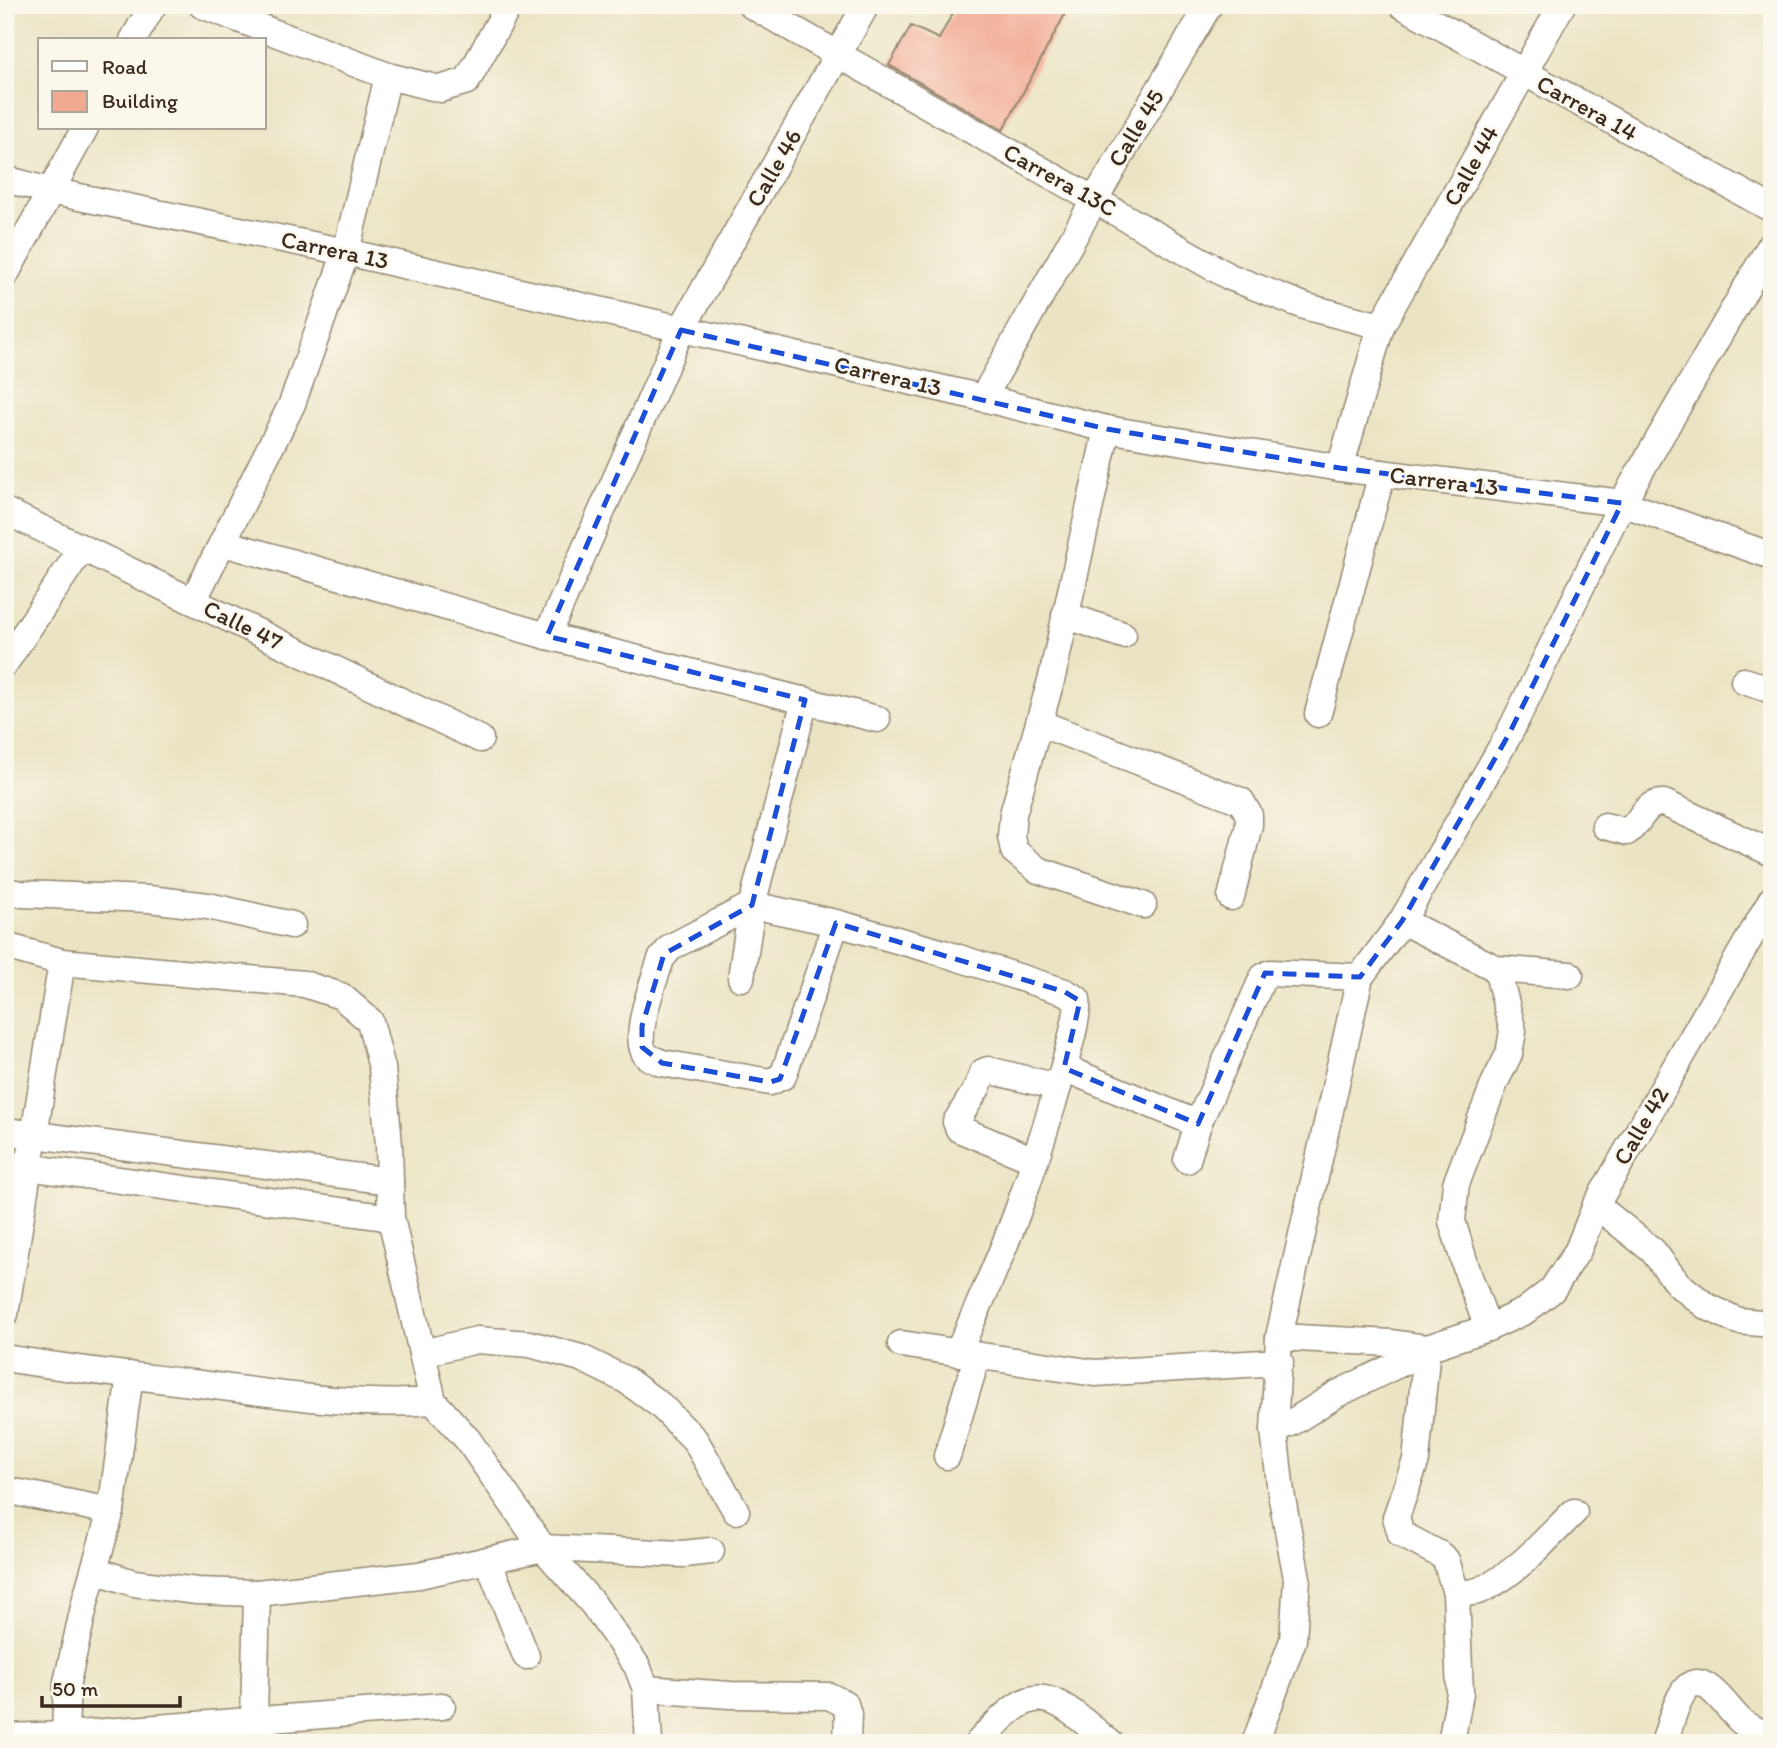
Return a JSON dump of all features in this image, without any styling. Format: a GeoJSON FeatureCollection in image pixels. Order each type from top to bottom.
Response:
{"type":"FeatureCollection","features":[{"type":"Feature","properties":{"kind":"street"},"geometry":{"type":"LineString","coordinates":[[135,38],[153,5]]}},
{"type":"Feature","properties":{"kind":"street"},"geometry":{"type":"LineString","coordinates":[[202,5],[388,76],[440,89],[467,82],[509,5]]}},
{"type":"Feature","properties":{"kind":"street","name":"Carrera 13C"},"geometry":{"type":"LineString","coordinates":[[751,5],[838,57],[1230,276],[1307,307],[1381,327]]}},
{"type":"Feature","properties":{"kind":"street","name":"Calle 46"},"geometry":{"type":"LineString","coordinates":[[547,636],[681,330],[866,5]]}},
{"type":"Feature","properties":{"kind":"street","name":"Calle 45"},"geometry":{"type":"LineString","coordinates":[[983,398],[1095,199],[1209,5]]}},
{"type":"Feature","properties":{"kind":"street","name":"Carrera 14"},"geometry":{"type":"LineString","coordinates":[[1402,5],[1772,209]]}},
{"type":"Feature","properties":{"kind":"street","name":"Calle 44"},"geometry":{"type":"LineString","coordinates":[[1340,468],[1381,327],[1562,5]]}},
{"type":"Feature","properties":{"kind":"street"},"geometry":{"type":"LineString","coordinates":[[193,601],[292,404],[346,252],[388,76]]}},
{"type":"Feature","properties":{"kind":"street"},"geometry":{"type":"LineString","coordinates":[[5,275],[84,130]]}},
{"type":"Feature","properties":{"kind":"street","name":"Carrera 13"},"geometry":{"type":"LineString","coordinates":[[5,178],[50,191],[346,252],[983,398],[1107,429],[1340,468],[1622,503],[1772,556]]}},
{"type":"Feature","properties":{"kind":"street"},"geometry":{"type":"LineString","coordinates":[[1255,1743],[1293,1640],[1297,1578],[1281,1493],[1274,1430],[1279,1349],[1360,977],[1402,922],[1509,734],[1622,503],[1772,243]]}},
{"type":"Feature","properties":{"kind":"street"},"geometry":{"type":"LineString","coordinates":[[1107,429],[1039,723],[1013,814],[1011,836],[1014,851],[1038,870],[1143,905]]}},
{"type":"Feature","properties":{"kind":"street"},"geometry":{"type":"LineString","coordinates":[[1318,714],[1382,473]]}},
{"type":"Feature","properties":{"kind":"street","name":"Calle 47"},"geometry":{"type":"LineString","coordinates":[[5,511],[480,739]]}},
{"type":"Feature","properties":{"kind":"street"},"geometry":{"type":"LineString","coordinates":[[223,543],[547,636],[877,719]]}},
{"type":"Feature","properties":{"kind":"street"},"geometry":{"type":"LineString","coordinates":[[5,663],[82,548]]}},
{"type":"Feature","properties":{"kind":"street"},"geometry":{"type":"LineString","coordinates":[[1065,615],[1123,635]]}},
{"type":"Feature","properties":{"kind":"street"},"geometry":{"type":"LineString","coordinates":[[1744,681],[1772,690]]}},
{"type":"Feature","properties":{"kind":"street"},"geometry":{"type":"LineString","coordinates":[[741,978],[752,905],[805,700]]}},
{"type":"Feature","properties":{"kind":"street"},"geometry":{"type":"LineString","coordinates":[[1039,723],[1241,801],[1249,815],[1249,825],[1231,897]]}},
{"type":"Feature","properties":{"kind":"street"},"geometry":{"type":"LineString","coordinates":[[1605,826],[1627,832],[1648,806],[1657,802],[1664,803],[1772,853]]}},
{"type":"Feature","properties":{"kind":"street"},"geometry":{"type":"LineString","coordinates":[[5,891],[208,906],[292,925]]}},
{"type":"Feature","properties":{"kind":"street","name":"Calle 42"},"geometry":{"type":"LineString","coordinates":[[1427,1348],[1488,1328],[1525,1311],[1552,1290],[1578,1250],[1596,1205],[1772,899]]}},
{"type":"Feature","properties":{"kind":"street"},"geometry":{"type":"LineString","coordinates":[[836,923],[780,1079],[765,1081],[662,1063],[648,1057],[642,1047],[642,1026],[664,954],[671,947],[752,905],[836,923],[940,952],[1077,999],[1079,1009],[1061,1078],[968,1355],[947,1456]]}},
{"type":"Feature","properties":{"kind":"street"},"geometry":{"type":"LineString","coordinates":[[1402,922],[1497,969],[1570,975]]}},
{"type":"Feature","properties":{"kind":"street"},"geometry":{"type":"LineString","coordinates":[[5,946],[62,962],[304,984],[341,996],[370,1021],[383,1068],[390,1218],[433,1401],[468,1440],[543,1548],[593,1604],[637,1666],[646,1689],[649,1743]]}},
{"type":"Feature","properties":{"kind":"street"},"geometry":{"type":"LineString","coordinates":[[5,1314],[17,1166],[34,1135],[62,962]]}},
{"type":"Feature","properties":{"kind":"street"},"geometry":{"type":"LineString","coordinates":[[1488,1328],[1452,1221],[1456,1184],[1495,1082],[1509,1054],[1511,1043],[1513,1031],[1497,969]]}},
{"type":"Feature","properties":{"kind":"street"},"geometry":{"type":"LineString","coordinates":[[1187,1160],[1198,1124],[1260,983],[1266,975],[1360,977]]}},
{"type":"Feature","properties":{"kind":"street"},"geometry":{"type":"LineString","coordinates":[[1034,1160],[959,1129],[956,1122],[977,1088],[983,1072],[988,1070],[1061,1078],[1198,1124]]}},
{"type":"Feature","properties":{"kind":"street"},"geometry":{"type":"LineString","coordinates":[[5,1131],[390,1181]]}},
{"type":"Feature","properties":{"kind":"street"},"geometry":{"type":"LineString","coordinates":[[17,1166],[390,1218]]}},
{"type":"Feature","properties":{"kind":"street"},"geometry":{"type":"LineString","coordinates":[[1596,1205],[1653,1251],[1678,1284],[1706,1306],[1738,1321],[1772,1324]]}},
{"type":"Feature","properties":{"kind":"street"},"geometry":{"type":"LineString","coordinates":[[422,1353],[477,1340],[530,1344],[581,1358],[626,1380],[660,1405],[695,1440],[736,1511]]}},
{"type":"Feature","properties":{"kind":"street"},"geometry":{"type":"LineString","coordinates":[[901,1344],[1096,1373],[1279,1349],[1392,1343],[1427,1348]]}},
{"type":"Feature","properties":{"kind":"street"},"geometry":{"type":"LineString","coordinates":[[1274,1430],[1292,1423],[1347,1389],[1427,1348]]}},
{"type":"Feature","properties":{"kind":"street"},"geometry":{"type":"LineString","coordinates":[[1427,1348],[1416,1460],[1396,1517],[1401,1534],[1446,1560],[1455,1593],[1460,1693],[1451,1743]]}},
{"type":"Feature","properties":{"kind":"street"},"geometry":{"type":"LineString","coordinates":[[5,1358],[82,1371],[315,1399],[393,1404],[433,1401]]}},
{"type":"Feature","properties":{"kind":"street"},"geometry":{"type":"LineString","coordinates":[[65,1735],[67,1682],[111,1511],[130,1375]]}},
{"type":"Feature","properties":{"kind":"street"},"geometry":{"type":"LineString","coordinates":[[5,1490],[111,1511]]}},
{"type":"Feature","properties":{"kind":"street"},"geometry":{"type":"LineString","coordinates":[[1455,1593],[1474,1593],[1511,1571],[1574,1512]]}},
{"type":"Feature","properties":{"kind":"street"},"geometry":{"type":"LineString","coordinates":[[94,1570],[134,1583],[197,1591],[257,1593],[419,1575],[543,1548],[683,1554],[711,1551]]}},
{"type":"Feature","properties":{"kind":"street"},"geometry":{"type":"LineString","coordinates":[[488,1560],[526,1656]]}},
{"type":"Feature","properties":{"kind":"street"},"geometry":{"type":"LineString","coordinates":[[254,1720],[257,1593]]}},
{"type":"Feature","properties":{"kind":"street"},"geometry":{"type":"LineString","coordinates":[[1664,1743],[1684,1691],[1691,1683],[1699,1682],[1709,1687],[1743,1723],[1772,1734]]}},
{"type":"Feature","properties":{"kind":"street"},"geometry":{"type":"LineString","coordinates":[[646,1689],[730,1695],[830,1696],[845,1704],[848,1714],[847,1743]]}},
{"type":"Feature","properties":{"kind":"street"},"geometry":{"type":"LineString","coordinates":[[978,1743],[1003,1715],[1022,1701],[1041,1697],[1070,1709],[1110,1743]]}},
{"type":"Feature","properties":{"kind":"street"},"geometry":{"type":"LineString","coordinates":[[5,1737],[65,1735],[442,1706]]}},
{"type":"Feature","properties":{"kind":"highlighted area"},"geometry":{"type":"Polygon","coordinates":[[[681,330],[1107,429],[1340,468],[1622,503],[1509,734],[1402,921],[1360,977],[1265,973],[1198,1124],[1064,1068],[1080,1001],[1065,992],[836,923],[780,1079],[770,1082],[662,1063],[642,1047],[642,1026],[664,954],[752,905],[805,700],[547,636],[681,330]]]}},
{"type":"Feature","properties":{"kind":"building"},"geometry":{"type":"Polygon","coordinates":[[[957,5],[1070,5],[1003,130],[889,65],[911,26],[939,39],[957,5]]]}}]}
